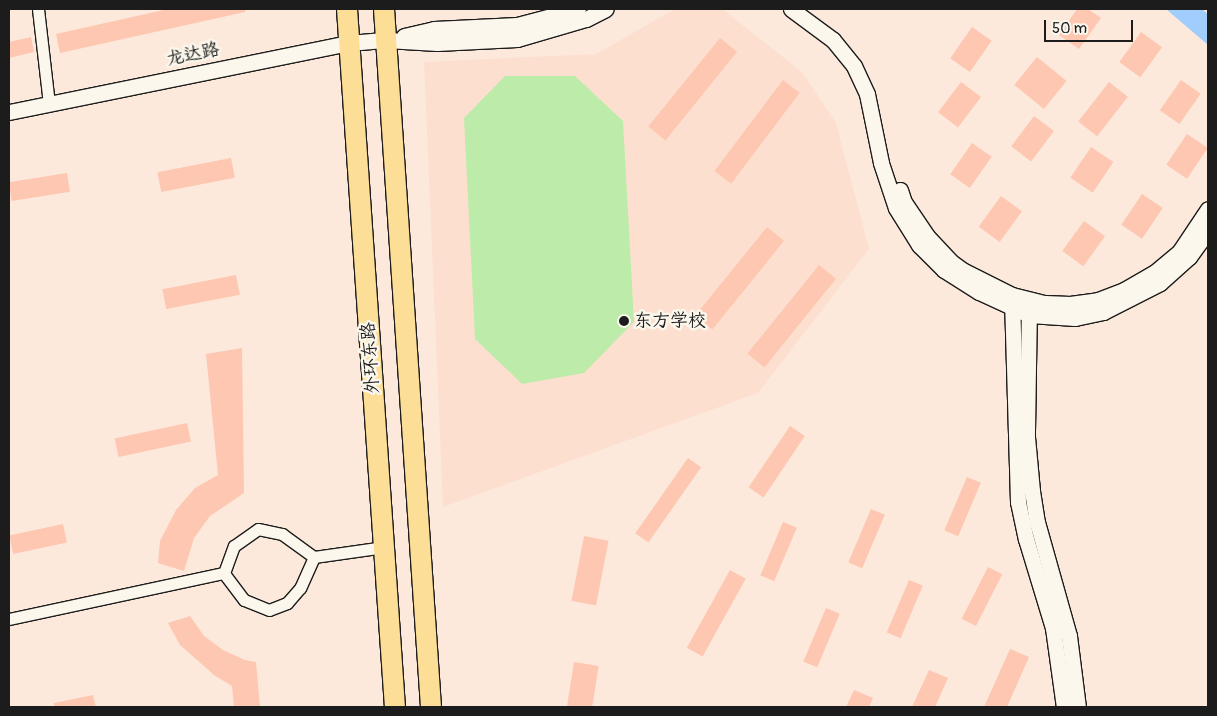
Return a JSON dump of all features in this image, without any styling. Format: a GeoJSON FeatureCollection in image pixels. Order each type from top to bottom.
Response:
{"type":"FeatureCollection","features":[{"type":"Feature","properties":{"kind":"highway","name":"外环东路"},"geometry":{"type":"LineString","coordinates":[[347,9],[395,707]]}},
{"type":"Feature","properties":{"kind":"highway","name":"外环东路"},"geometry":{"type":"LineString","coordinates":[[384,9],[431,707]]}},
{"type":"Feature","properties":{"kind":"street"},"geometry":{"type":"LineString","coordinates":[[38,9],[49,104]]}},
{"type":"Feature","properties":{"kind":"street"},"geometry":{"type":"LineString","coordinates":[[386,40],[434,29],[517,26],[578,9]]}},
{"type":"Feature","properties":{"kind":"street"},"geometry":{"type":"LineString","coordinates":[[386,40],[437,43],[517,39],[586,19],[606,9]]}},
{"type":"Feature","properties":{"kind":"street"},"geometry":{"type":"LineString","coordinates":[[791,9],[833,40],[854,66],[867,94],[880,163],[896,208],[919,244],[944,270],[979,292],[1075,318],[1103,312],[1160,283],[1189,257],[1208,231]]}},
{"type":"Feature","properties":{"kind":"street"},"geometry":{"type":"LineString","coordinates":[[806,9],[840,34],[861,61],[877,91],[889,160],[904,202],[927,236],[950,261],[1012,301]]}},
{"type":"Feature","properties":{"kind":"street","name":"龙达路"},"geometry":{"type":"LineString","coordinates":[[9,112],[349,43],[386,40]]}},
{"type":"Feature","properties":{"kind":"street"},"geometry":{"type":"LineString","coordinates":[[1029,307],[1098,300],[1124,290],[1154,273],[1180,251],[1208,209]]}},
{"type":"Feature","properties":{"kind":"street"},"geometry":{"type":"LineString","coordinates":[[1012,301],[1018,502],[1026,539],[1053,628],[1064,707]]}},
{"type":"Feature","properties":{"kind":"street"},"geometry":{"type":"LineString","coordinates":[[1029,307],[1027,437],[1032,491],[1037,522],[1069,636],[1078,707]]}},
{"type":"Feature","properties":{"kind":"street"},"geometry":{"type":"LineString","coordinates":[[224,573],[234,546],[258,529],[282,534],[314,557],[384,547]]}},
{"type":"Feature","properties":{"kind":"street"},"geometry":{"type":"LineString","coordinates":[[224,573],[244,600],[268,610],[287,602],[300,588],[314,557]]}},
{"type":"Feature","properties":{"kind":"street"},"geometry":{"type":"LineString","coordinates":[[9,619],[224,573]]}},
{"type":"Feature","properties":{"kind":"shaded area","name":"东方学校"},"geometry":{"type":"Polygon","coordinates":[[[675,9],[722,9],[802,72],[836,123],[869,249],[758,393],[443,507],[424,62],[596,54],[675,9]]]}},
{"type":"Feature","properties":{"kind":"green space"},"geometry":{"type":"Polygon","coordinates":[[[505,76],[575,76],[623,121],[634,322],[584,373],[522,384],[475,339],[464,118],[505,76]]]}},
{"type":"Feature","properties":{"kind":"water"},"geometry":{"type":"Polygon","coordinates":[[[1166,9],[1202,9],[1208,14],[1208,45],[1166,9]]]}},
{"type":"Feature","properties":{"kind":"building"},"geometry":{"type":"Polygon","coordinates":[[[168,9],[245,9],[245,12],[60,53],[56,34],[168,9]]]}},
{"type":"Feature","properties":{"kind":"building"},"geometry":{"type":"Polygon","coordinates":[[[1077,9],[1088,9],[1101,18],[1079,49],[1059,35],[1077,9]]]}},
{"type":"Feature","properties":{"kind":"building"},"geometry":{"type":"Polygon","coordinates":[[[972,27],[992,41],[970,72],[950,58],[972,27]]]}},
{"type":"Feature","properties":{"kind":"building"},"geometry":{"type":"Polygon","coordinates":[[[1141,32],[1162,47],[1140,77],[1119,62],[1141,32]]]}},
{"type":"Feature","properties":{"kind":"building"},"geometry":{"type":"Polygon","coordinates":[[[31,37],[34,52],[9,58],[9,42],[31,37]]]}},
{"type":"Feature","properties":{"kind":"building"},"geometry":{"type":"Polygon","coordinates":[[[720,38],[737,52],[665,140],[648,127],[720,38]]]}},
{"type":"Feature","properties":{"kind":"building"},"geometry":{"type":"Polygon","coordinates":[[[1037,57],[1067,81],[1044,109],[1014,85],[1037,57]]]}},
{"type":"Feature","properties":{"kind":"building"},"geometry":{"type":"Polygon","coordinates":[[[783,80],[800,93],[731,184],[714,171],[783,80]]]}},
{"type":"Feature","properties":{"kind":"building"},"geometry":{"type":"Polygon","coordinates":[[[1181,80],[1201,94],[1179,124],[1160,110],[1181,80]]]}},
{"type":"Feature","properties":{"kind":"building"},"geometry":{"type":"Polygon","coordinates":[[[961,82],[981,97],[958,127],[938,112],[961,82]]]}},
{"type":"Feature","properties":{"kind":"building"},"geometry":{"type":"Polygon","coordinates":[[[1109,82],[1128,97],[1097,136],[1078,121],[1109,82]]]}},
{"type":"Feature","properties":{"kind":"building"},"geometry":{"type":"Polygon","coordinates":[[[1034,116],[1054,131],[1031,161],[1011,146],[1034,116]]]}},
{"type":"Feature","properties":{"kind":"building"},"geometry":{"type":"Polygon","coordinates":[[[1187,134],[1208,148],[1187,179],[1166,165],[1187,134]]]}},
{"type":"Feature","properties":{"kind":"building"},"geometry":{"type":"Polygon","coordinates":[[[972,143],[992,157],[970,188],[950,174],[972,143]]]}},
{"type":"Feature","properties":{"kind":"building"},"geometry":{"type":"Polygon","coordinates":[[[1091,147],[1113,162],[1093,193],[1070,178],[1091,147]]]}},
{"type":"Feature","properties":{"kind":"building"},"geometry":{"type":"Polygon","coordinates":[[[231,158],[235,178],[161,192],[157,172],[231,158]]]}},
{"type":"Feature","properties":{"kind":"building"},"geometry":{"type":"Polygon","coordinates":[[[67,173],[70,192],[12,201],[9,182],[67,173]]]}},
{"type":"Feature","properties":{"kind":"building"},"geometry":{"type":"Polygon","coordinates":[[[1142,194],[1163,208],[1142,239],[1121,225],[1142,194]]]}},
{"type":"Feature","properties":{"kind":"building"},"geometry":{"type":"Polygon","coordinates":[[[1001,196],[1022,211],[1000,242],[979,227],[1001,196]]]}},
{"type":"Feature","properties":{"kind":"building"},"geometry":{"type":"Polygon","coordinates":[[[1084,221],[1105,236],[1083,266],[1062,251],[1084,221]]]}},
{"type":"Feature","properties":{"kind":"building"},"geometry":{"type":"Polygon","coordinates":[[[767,227],[784,241],[712,329],[695,316],[767,227]]]}},
{"type":"Feature","properties":{"kind":"building"},"geometry":{"type":"Polygon","coordinates":[[[819,265],[836,279],[764,367],[747,354],[819,265]]]}},
{"type":"Feature","properties":{"kind":"building"},"geometry":{"type":"Polygon","coordinates":[[[236,275],[240,295],[166,309],[162,289],[236,275]]]}},
{"type":"Feature","properties":{"kind":"building"},"geometry":{"type":"Polygon","coordinates":[[[242,348],[244,493],[210,516],[194,538],[184,571],[158,563],[160,541],[176,510],[195,488],[218,475],[206,354],[242,348]]]}},
{"type":"Feature","properties":{"kind":"building"},"geometry":{"type":"Polygon","coordinates":[[[187,423],[191,442],[119,457],[115,438],[187,423]]]}},
{"type":"Feature","properties":{"kind":"building"},"geometry":{"type":"Polygon","coordinates":[[[790,426],[805,436],[764,497],[749,487],[790,426]]]}},
{"type":"Feature","properties":{"kind":"building"},"geometry":{"type":"Polygon","coordinates":[[[688,458],[701,467],[648,543],[635,533],[688,458]]]}},
{"type":"Feature","properties":{"kind":"building"},"geometry":{"type":"Polygon","coordinates":[[[967,477],[981,483],[958,536],[944,530],[967,477]]]}},
{"type":"Feature","properties":{"kind":"building"},"geometry":{"type":"Polygon","coordinates":[[[871,509],[885,515],[862,568],[848,562],[871,509]]]}},
{"type":"Feature","properties":{"kind":"building"},"geometry":{"type":"Polygon","coordinates":[[[783,522],[797,528],[774,581],[760,575],[783,522]]]}},
{"type":"Feature","properties":{"kind":"building"},"geometry":{"type":"Polygon","coordinates":[[[63,524],[67,543],[13,554],[9,535],[63,524]]]}},
{"type":"Feature","properties":{"kind":"building"},"geometry":{"type":"Polygon","coordinates":[[[584,536],[609,541],[596,606],[571,601],[584,536]]]}},
{"type":"Feature","properties":{"kind":"building"},"geometry":{"type":"Polygon","coordinates":[[[988,567],[1002,574],[976,626],[962,619],[988,567]]]}},
{"type":"Feature","properties":{"kind":"building"},"geometry":{"type":"Polygon","coordinates":[[[730,570],[746,579],[703,657],[687,648],[730,570]]]}},
{"type":"Feature","properties":{"kind":"building"},"geometry":{"type":"Polygon","coordinates":[[[909,580],[923,586],[901,638],[887,632],[909,580]]]}},
{"type":"Feature","properties":{"kind":"building"},"geometry":{"type":"Polygon","coordinates":[[[826,608],[840,614],[817,667],[803,661],[826,608]]]}},
{"type":"Feature","properties":{"kind":"building"},"geometry":{"type":"Polygon","coordinates":[[[190,616],[204,636],[223,650],[245,660],[256,662],[260,707],[234,707],[232,686],[214,675],[180,645],[168,623],[190,616]]]}},
{"type":"Feature","properties":{"kind":"building"},"geometry":{"type":"Polygon","coordinates":[[[1010,649],[1029,657],[1007,707],[984,707],[1010,649]]]}},
{"type":"Feature","properties":{"kind":"building"},"geometry":{"type":"Polygon","coordinates":[[[574,662],[599,666],[592,707],[567,707],[574,662]]]}},
{"type":"Feature","properties":{"kind":"building"},"geometry":{"type":"Polygon","coordinates":[[[929,670],[948,678],[935,707],[912,707],[929,670]]]}},
{"type":"Feature","properties":{"kind":"building"},"geometry":{"type":"Polygon","coordinates":[[[854,690],[873,698],[869,707],[846,707],[854,690]]]}},
{"type":"Feature","properties":{"kind":"building"},"geometry":{"type":"Polygon","coordinates":[[[93,695],[96,707],[54,707],[54,703],[93,695]]]}},
{"type":"Feature","properties":{"kind":"place","name":"东方学校"},"geometry":{"type":"Point","coordinates":[624,321]}}]}
